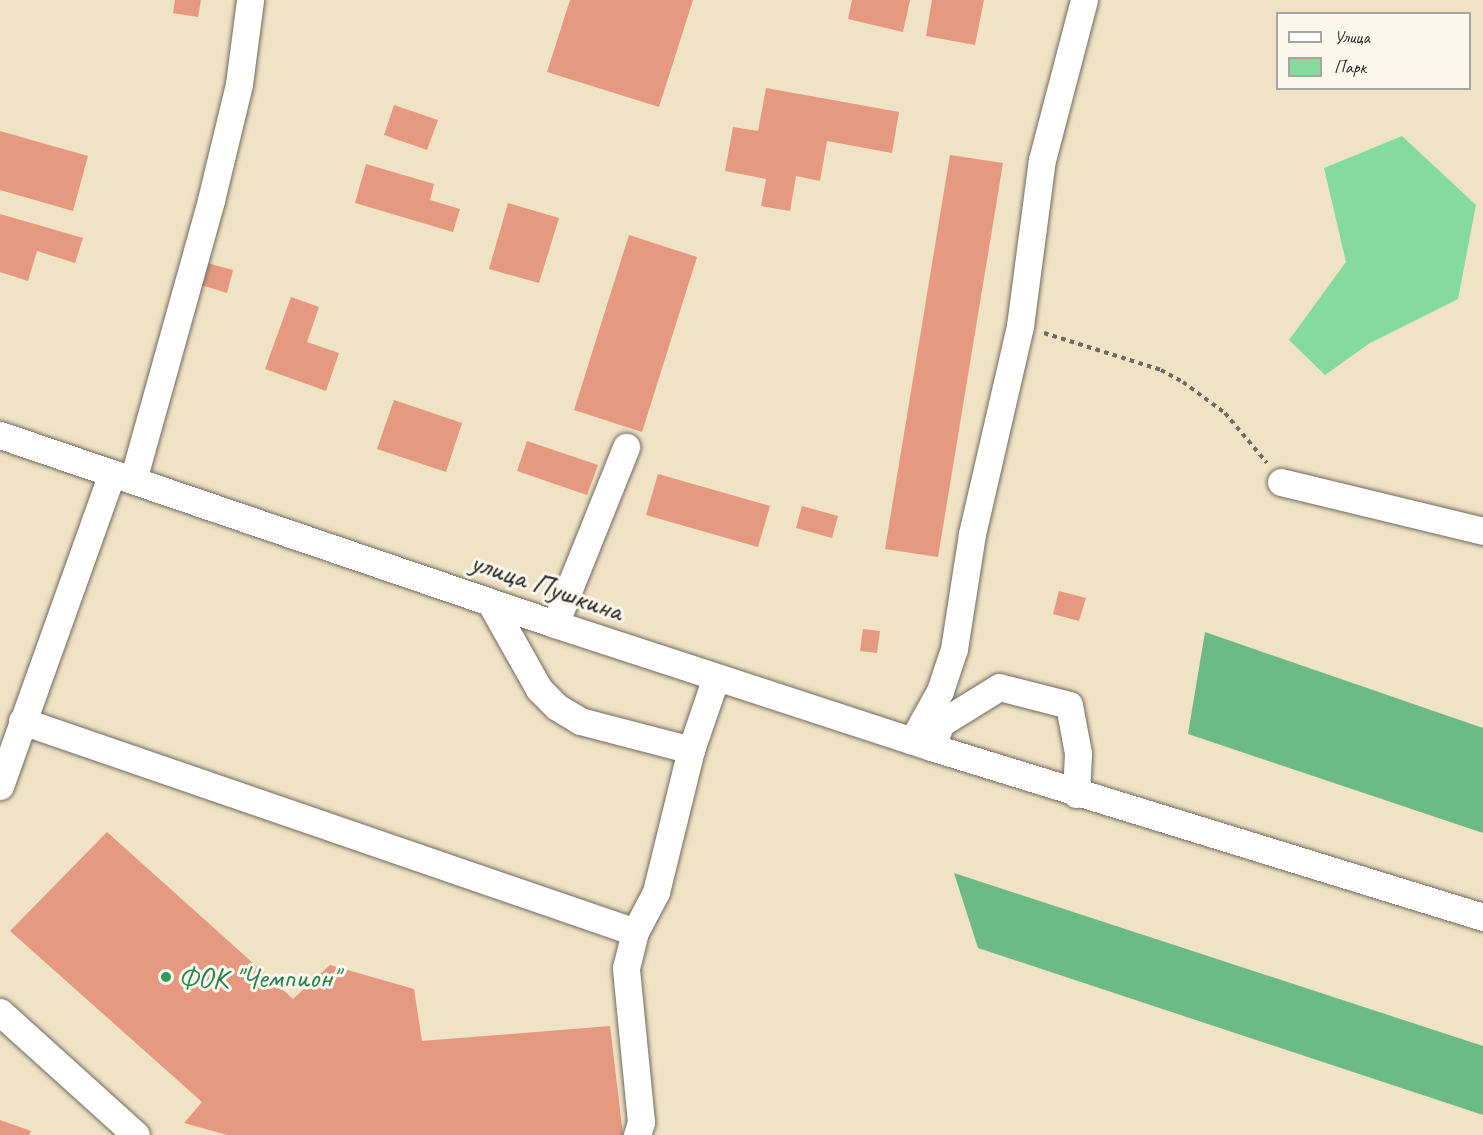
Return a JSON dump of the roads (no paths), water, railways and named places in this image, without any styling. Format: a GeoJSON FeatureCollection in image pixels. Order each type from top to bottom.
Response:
{"type":"FeatureCollection","features":[{"type":"Feature","properties":{"kind":"street"},"geometry":{"type":"LineString","coordinates":[[0,786],[22,721],[123,477],[212,200],[239,84],[250,0]]}},
{"type":"Feature","properties":{"kind":"street"},"geometry":{"type":"LineString","coordinates":[[922,744],[949,669],[972,534],[1020,326],[1042,160],[1084,0]]}},
{"type":"Feature","properties":{"kind":"street","name":"улица Пушкина"},"geometry":{"type":"LineString","coordinates":[[0,435],[555,624],[922,744],[1076,794],[1483,917]]}},
{"type":"Feature","properties":{"kind":"street"},"geometry":{"type":"LineString","coordinates":[[555,624],[626,447]]}},
{"type":"Feature","properties":{"kind":"street"},"geometry":{"type":"LineString","coordinates":[[1281,482],[1483,531]]}},
{"type":"Feature","properties":{"kind":"street"},"geometry":{"type":"LineString","coordinates":[[490,602],[539,689],[556,707],[580,721],[692,750]]}},
{"type":"Feature","properties":{"kind":"street"},"geometry":{"type":"LineString","coordinates":[[637,1135],[641,1122],[626,968],[635,932],[656,892],[692,750],[716,677]]}},
{"type":"Feature","properties":{"kind":"street"},"geometry":{"type":"LineString","coordinates":[[922,744],[941,723],[999,687],[1069,705],[1078,753],[1076,794]]}},
{"type":"Feature","properties":{"kind":"street"},"geometry":{"type":"LineString","coordinates":[[22,721],[635,932]]}},
{"type":"Feature","properties":{"kind":"street"},"geometry":{"type":"LineString","coordinates":[[0,1012],[136,1135]]}},
{"type":"Feature","properties":{"kind":"place","name":"ФОК \"Чемпион\""},"geometry":{"type":"Point","coordinates":[166,977]}}]}
